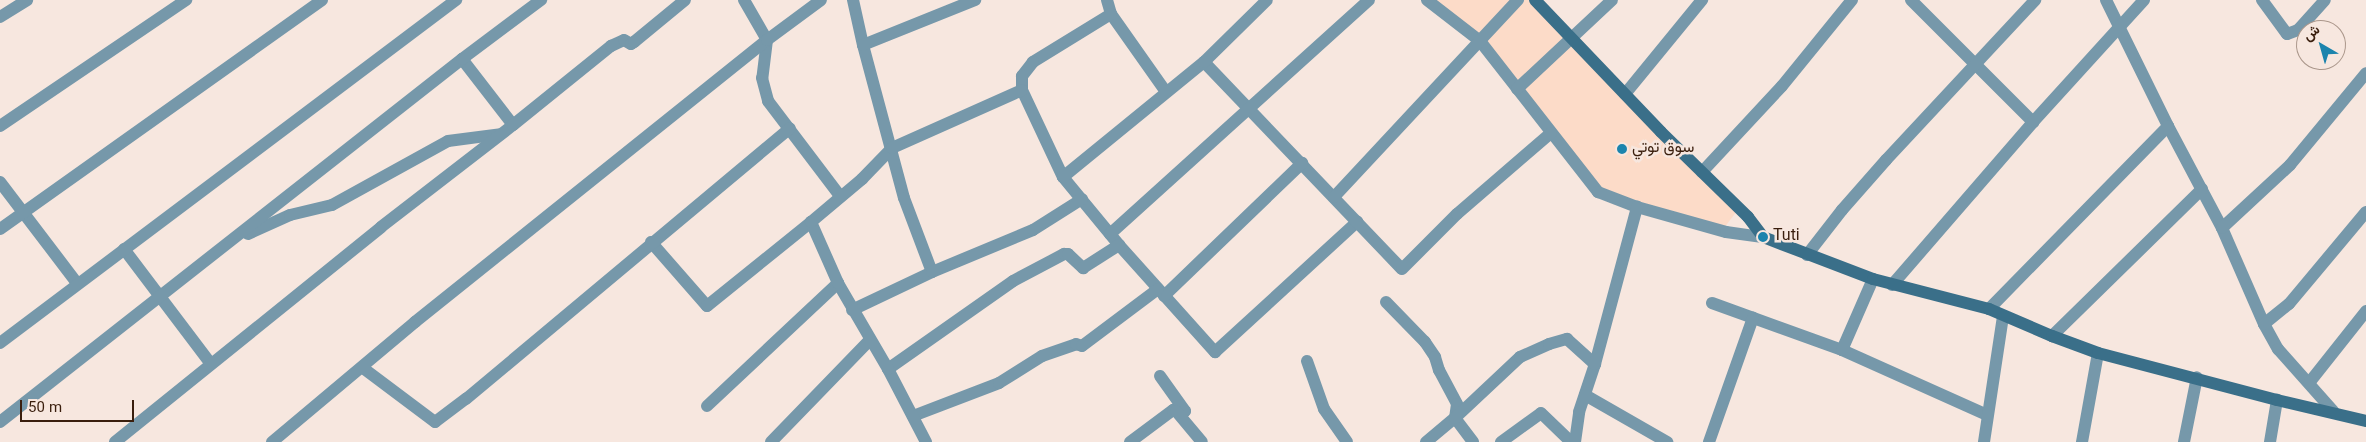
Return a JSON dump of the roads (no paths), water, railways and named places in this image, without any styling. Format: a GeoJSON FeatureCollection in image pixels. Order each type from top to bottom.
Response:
{"type":"FeatureCollection","features":[{"type":"Feature","properties":{"kind":"street"},"geometry":{"type":"LineString","coordinates":[[0,18],[27,0]]}},
{"type":"Feature","properties":{"kind":"street"},"geometry":{"type":"LineString","coordinates":[[0,126],[186,0]]}},
{"type":"Feature","properties":{"kind":"street"},"geometry":{"type":"LineString","coordinates":[[0,229],[322,0]]}},
{"type":"Feature","properties":{"kind":"street"},"geometry":{"type":"LineString","coordinates":[[0,343],[77,283],[456,0]]}},
{"type":"Feature","properties":{"kind":"street"},"geometry":{"type":"LineString","coordinates":[[0,422],[462,59],[541,0]]}},
{"type":"Feature","properties":{"kind":"street"},"geometry":{"type":"LineString","coordinates":[[115,442],[381,227],[502,134],[611,46],[624,40],[631,44],[685,0]]}},
{"type":"Feature","properties":{"kind":"street"},"geometry":{"type":"LineString","coordinates":[[744,0],[767,40],[763,87],[768,100],[840,196]]}},
{"type":"Feature","properties":{"kind":"street"},"geometry":{"type":"LineString","coordinates":[[272,442],[364,368],[415,322],[767,40],[821,0]]}},
{"type":"Feature","properties":{"kind":"street"},"geometry":{"type":"LineString","coordinates":[[853,0],[863,45],[904,198],[932,272]]}},
{"type":"Feature","properties":{"kind":"street"},"geometry":{"type":"LineString","coordinates":[[863,45],[975,0]]}},
{"type":"Feature","properties":{"kind":"street"},"geometry":{"type":"LineString","coordinates":[[1107,0],[1111,14],[1166,92]]}},
{"type":"Feature","properties":{"kind":"street"},"geometry":{"type":"LineString","coordinates":[[1063,177],[1204,62],[1267,0]]}},
{"type":"Feature","properties":{"kind":"street"},"geometry":{"type":"LineString","coordinates":[[1110,234],[1370,0]]}},
{"type":"Feature","properties":{"kind":"street"},"geometry":{"type":"LineString","coordinates":[[1427,0],[1480,42],[1598,192],[1638,207],[1726,232],[1763,237],[1873,279],[1989,309],[2098,353],[2197,377],[2277,400],[2333,411],[2366,421]]}},
{"type":"Feature","properties":{"kind":"street"},"geometry":{"type":"LineString","coordinates":[[1334,197],[1518,0]]}},
{"type":"Feature","properties":{"kind":"street"},"geometry":{"type":"LineString","coordinates":[[1535,0],[1625,94],[1748,217],[1763,237]]}},
{"type":"Feature","properties":{"kind":"street"},"geometry":{"type":"LineString","coordinates":[[1517,90],[1612,0]]}},
{"type":"Feature","properties":{"kind":"street"},"geometry":{"type":"LineString","coordinates":[[1625,94],[1702,0]]}},
{"type":"Feature","properties":{"kind":"street"},"geometry":{"type":"LineString","coordinates":[[1702,172],[1782,86],[1852,0]]}},
{"type":"Feature","properties":{"kind":"street"},"geometry":{"type":"LineString","coordinates":[[1911,0],[2033,122]]}},
{"type":"Feature","properties":{"kind":"street"},"geometry":{"type":"LineString","coordinates":[[1808,255],[1842,210],[2035,0]]}},
{"type":"Feature","properties":{"kind":"street"},"geometry":{"type":"LineString","coordinates":[[2106,0],[2168,126],[2222,228],[2264,324],[2278,349],[2333,411]]}},
{"type":"Feature","properties":{"kind":"street"},"geometry":{"type":"LineString","coordinates":[[1892,284],[2033,122],[2144,0]]}},
{"type":"Feature","properties":{"kind":"street"},"geometry":{"type":"LineString","coordinates":[[2262,0],[2287,34],[2298,30],[2325,0]]}},
{"type":"Feature","properties":{"kind":"street"},"geometry":{"type":"LineString","coordinates":[[1111,14],[1033,62],[1022,76],[1022,90],[1063,177],[1119,246],[1215,352],[1357,222]]}},
{"type":"Feature","properties":{"kind":"street"},"geometry":{"type":"LineString","coordinates":[[462,59],[513,125]]}},
{"type":"Feature","properties":{"kind":"street"},"geometry":{"type":"LineString","coordinates":[[1204,62],[1402,269],[1457,214],[1551,133]]}},
{"type":"Feature","properties":{"kind":"street"},"geometry":{"type":"LineString","coordinates":[[2222,228],[2290,164],[2366,73]]}},
{"type":"Feature","properties":{"kind":"street"},"geometry":{"type":"LineString","coordinates":[[651,242],[706,306],[730,290],[862,179],[892,148],[1022,90]]}},
{"type":"Feature","properties":{"kind":"street"},"geometry":{"type":"LineString","coordinates":[[1989,309],[2168,126]]}},
{"type":"Feature","properties":{"kind":"street"},"geometry":{"type":"LineString","coordinates":[[364,368],[435,422],[466,399],[651,242],[790,128]]}},
{"type":"Feature","properties":{"kind":"street"},"geometry":{"type":"LineString","coordinates":[[230,242],[290,215],[332,205],[448,141],[502,134]]}},
{"type":"Feature","properties":{"kind":"street"},"geometry":{"type":"LineString","coordinates":[[912,416],[999,383],[1042,356],[1076,344],[1082,346],[1161,293],[1302,163]]}},
{"type":"Feature","properties":{"kind":"street"},"geometry":{"type":"LineString","coordinates":[[0,182],[77,283]]}},
{"type":"Feature","properties":{"kind":"street"},"geometry":{"type":"LineString","coordinates":[[2052,336],[2202,189]]}},
{"type":"Feature","properties":{"kind":"street"},"geometry":{"type":"LineString","coordinates":[[852,310],[932,272],[1033,230],[1082,199]]}},
{"type":"Feature","properties":{"kind":"street"},"geometry":{"type":"LineString","coordinates":[[1573,442],[1579,412],[1595,364],[1638,207]]}},
{"type":"Feature","properties":{"kind":"street"},"geometry":{"type":"LineString","coordinates":[[2264,324],[2288,304],[2366,212]]}},
{"type":"Feature","properties":{"kind":"street"},"geometry":{"type":"LineString","coordinates":[[811,222],[852,310],[888,369],[926,442]]}},
{"type":"Feature","properties":{"kind":"street"},"geometry":{"type":"LineString","coordinates":[[888,369],[1013,281],[1064,254],[1068,254],[1083,268],[1119,246]]}},
{"type":"Feature","properties":{"kind":"street"},"geometry":{"type":"LineString","coordinates":[[124,249],[211,364]]}},
{"type":"Feature","properties":{"kind":"street"},"geometry":{"type":"LineString","coordinates":[[1842,350],[1873,279]]}},
{"type":"Feature","properties":{"kind":"street"},"geometry":{"type":"LineString","coordinates":[[707,406],[838,283]]}},
{"type":"Feature","properties":{"kind":"street"},"geometry":{"type":"LineString","coordinates":[[1386,302],[1425,342],[1435,357],[1439,370],[1457,404],[1455,418],[1473,442]]}},
{"type":"Feature","properties":{"kind":"street"},"geometry":{"type":"LineString","coordinates":[[1712,303],[1842,350],[1987,415]]}},
{"type":"Feature","properties":{"kind":"street"},"geometry":{"type":"LineString","coordinates":[[2309,383],[2366,311]]}},
{"type":"Feature","properties":{"kind":"street"},"geometry":{"type":"LineString","coordinates":[[1984,442],[2003,316]]}},
{"type":"Feature","properties":{"kind":"street"},"geometry":{"type":"LineString","coordinates":[[1709,442],[1753,318]]}},
{"type":"Feature","properties":{"kind":"street"},"geometry":{"type":"LineString","coordinates":[[1426,442],[1455,418],[1514,361],[1550,344],[1567,339],[1595,364]]}},
{"type":"Feature","properties":{"kind":"street"},"geometry":{"type":"LineString","coordinates":[[771,442],[870,340]]}},
{"type":"Feature","properties":{"kind":"street"},"geometry":{"type":"LineString","coordinates":[[2082,442],[2098,353]]}},
{"type":"Feature","properties":{"kind":"street"},"geometry":{"type":"LineString","coordinates":[[1307,360],[1324,409],[1345,442]]}},
{"type":"Feature","properties":{"kind":"street"},"geometry":{"type":"LineString","coordinates":[[1160,376],[1185,411],[1180,415]]}},
{"type":"Feature","properties":{"kind":"street"},"geometry":{"type":"LineString","coordinates":[[2184,442],[2197,377]]}},
{"type":"Feature","properties":{"kind":"street"},"geometry":{"type":"LineString","coordinates":[[1585,395],[1667,442]]}},
{"type":"Feature","properties":{"kind":"street"},"geometry":{"type":"LineString","coordinates":[[2270,442],[2277,400]]}},
{"type":"Feature","properties":{"kind":"street"},"geometry":{"type":"LineString","coordinates":[[1130,442],[1168,411],[1173,410],[1180,415],[1202,442]]}},
{"type":"Feature","properties":{"kind":"street"},"geometry":{"type":"LineString","coordinates":[[1501,442],[1541,413],[1573,442]]}},
{"type":"Feature","properties":{"kind":"place","name":"سوق توتي"},"geometry":{"type":"Point","coordinates":[1622,149]}},
{"type":"Feature","properties":{"kind":"place","name":"Tuti"},"geometry":{"type":"Point","coordinates":[1763,237]}}]}
